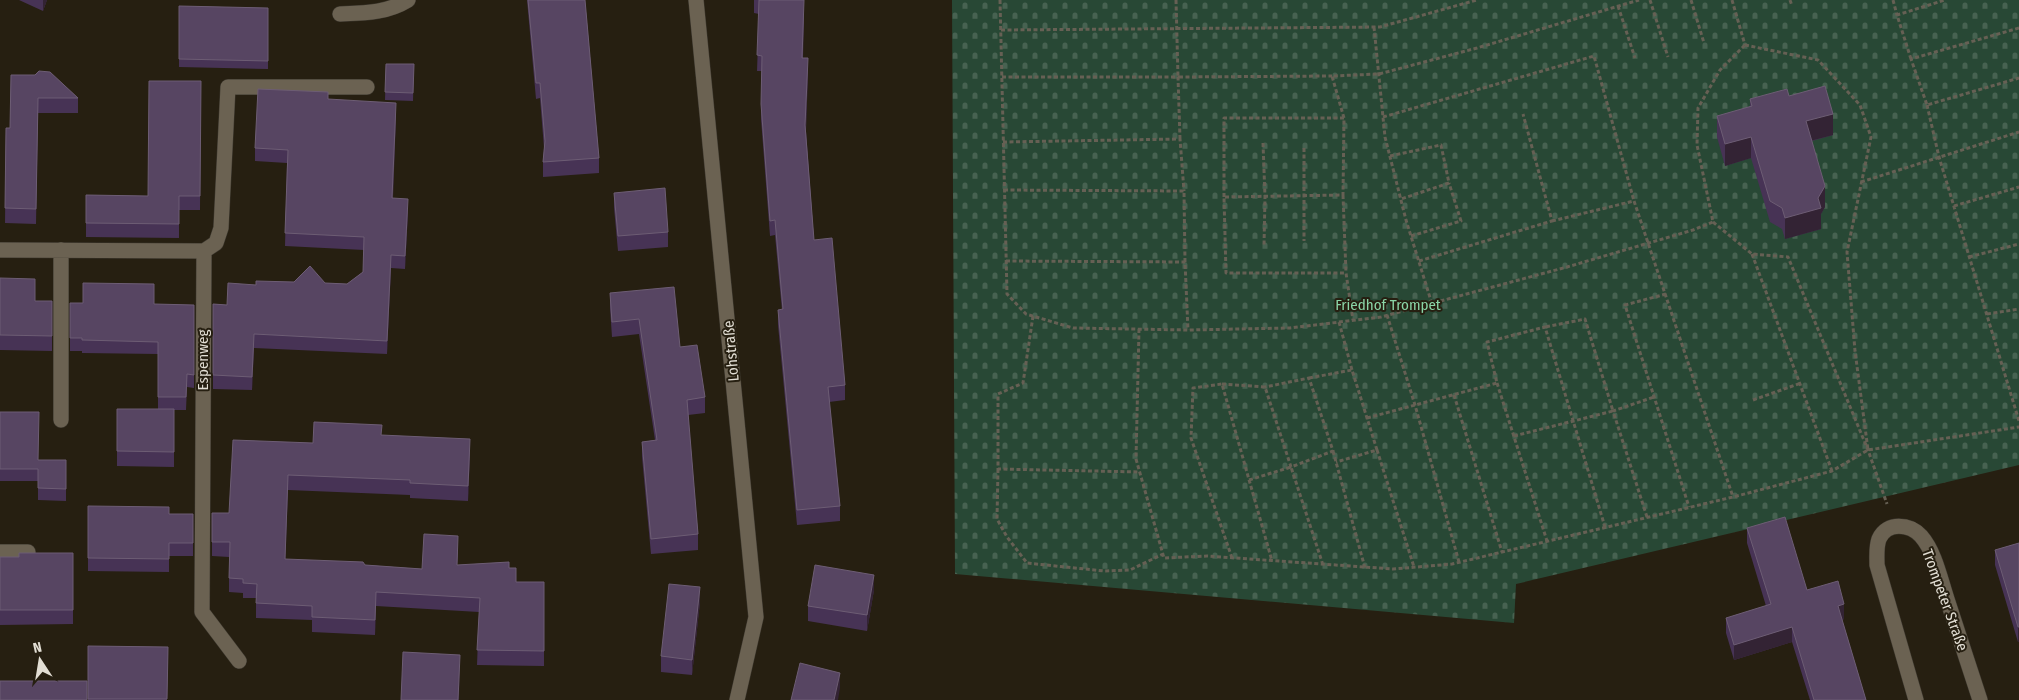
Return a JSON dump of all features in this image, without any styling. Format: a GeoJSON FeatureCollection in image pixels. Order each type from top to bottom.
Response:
{"type":"FeatureCollection","features":[{"type":"Feature","properties":{"kind":"street"},"geometry":{"type":"LineString","coordinates":[[340,14],[375,13],[397,7],[408,0]]}},
{"type":"Feature","properties":{"kind":"street","name":"Lohstraße"},"geometry":{"type":"LineString","coordinates":[[696,0],[756,617],[737,700]]}},
{"type":"Feature","properties":{"kind":"street"},"geometry":{"type":"LineString","coordinates":[[0,250],[204,251],[216,243],[221,228],[228,87],[368,87]]}},
{"type":"Feature","properties":{"kind":"street"},"geometry":{"type":"LineString","coordinates":[[60,250],[61,420]]}},
{"type":"Feature","properties":{"kind":"street","name":"Espenweg"},"geometry":{"type":"LineString","coordinates":[[204,251],[202,612],[239,661]]}},
{"type":"Feature","properties":{"kind":"street"},"geometry":{"type":"LineString","coordinates":[[1896,526],[1887,530],[1880,537],[1877,565],[1916,700]]}},
{"type":"Feature","properties":{"kind":"street","name":"Trompeter Straße"},"geometry":{"type":"LineString","coordinates":[[1896,526],[1905,526],[1913,529],[1922,536],[1935,562],[1980,700]]}},
{"type":"Feature","properties":{"kind":"street"},"geometry":{"type":"LineString","coordinates":[[0,552],[28,552]]}},
{"type":"Feature","properties":{"kind":"path"},"geometry":{"type":"LineString","coordinates":[[1000,0],[1007,294],[1026,314],[1073,328],[1188,330],[1290,328],[1339,322],[1387,315],[1432,304],[1650,243],[1713,222]]}},
{"type":"Feature","properties":{"kind":"path"},"geometry":{"type":"LineString","coordinates":[[1176,0],[1188,330]]}},
{"type":"Feature","properties":{"kind":"path"},"geometry":{"type":"LineString","coordinates":[[1001,30],[1374,27],[1476,0]]}},
{"type":"Feature","properties":{"kind":"path"},"geometry":{"type":"LineString","coordinates":[[1002,77],[1332,76],[1379,74],[1478,48],[1639,0]]}},
{"type":"Feature","properties":{"kind":"path"},"geometry":{"type":"LineString","coordinates":[[1650,0],[1668,57]]}},
{"type":"Feature","properties":{"kind":"path"},"geometry":{"type":"LineString","coordinates":[[1691,0],[1704,43]]}},
{"type":"Feature","properties":{"kind":"path"},"geometry":{"type":"LineString","coordinates":[[1732,0],[1745,45]]}},
{"type":"Feature","properties":{"kind":"path"},"geometry":{"type":"LineString","coordinates":[[1790,0],[1792,6]]}},
{"type":"Feature","properties":{"kind":"path"},"geometry":{"type":"LineString","coordinates":[[1893,0],[1927,105],[1939,157],[2019,421]]}},
{"type":"Feature","properties":{"kind":"path"},"geometry":{"type":"LineString","coordinates":[[1897,15],[1945,0]]}},
{"type":"Feature","properties":{"kind":"path"},"geometry":{"type":"LineString","coordinates":[[1618,6],[1635,58]]}},
{"type":"Feature","properties":{"kind":"path"},"geometry":{"type":"LineString","coordinates":[[1374,27],[1385,138],[1432,304]]}},
{"type":"Feature","properties":{"kind":"path"},"geometry":{"type":"LineString","coordinates":[[1911,59],[2019,28]]}},
{"type":"Feature","properties":{"kind":"path"},"geometry":{"type":"LineString","coordinates":[[1745,45],[1818,60],[1860,105],[1871,137],[1860,182],[1847,252],[1854,351],[1868,450]]}},
{"type":"Feature","properties":{"kind":"path"},"geometry":{"type":"LineString","coordinates":[[1745,45],[1720,70],[1698,108],[1697,145],[1713,222],[1752,254],[1832,470]]}},
{"type":"Feature","properties":{"kind":"path"},"geometry":{"type":"LineString","coordinates":[[1383,117],[1594,56],[1634,201],[1650,243],[1733,497]]}},
{"type":"Feature","properties":{"kind":"path"},"geometry":{"type":"LineString","coordinates":[[1332,76],[1344,118],[1343,195],[1346,273],[1353,320]]}},
{"type":"Feature","properties":{"kind":"path"},"geometry":{"type":"LineString","coordinates":[[1927,105],[2019,78]]}},
{"type":"Feature","properties":{"kind":"path"},"geometry":{"type":"LineString","coordinates":[[1523,114],[1552,221]]}},
{"type":"Feature","properties":{"kind":"path"},"geometry":{"type":"LineString","coordinates":[[1344,118],[1224,118],[1224,197],[1226,273],[1346,273]]}},
{"type":"Feature","properties":{"kind":"path"},"geometry":{"type":"LineString","coordinates":[[1860,182],[2019,132]]}},
{"type":"Feature","properties":{"kind":"path"},"geometry":{"type":"LineString","coordinates":[[1003,142],[1180,139]]}},
{"type":"Feature","properties":{"kind":"path"},"geometry":{"type":"LineString","coordinates":[[1263,143],[1264,246]]}},
{"type":"Feature","properties":{"kind":"path"},"geometry":{"type":"LineString","coordinates":[[1390,156],[1440,145],[1461,221],[1412,236]]}},
{"type":"Feature","properties":{"kind":"path"},"geometry":{"type":"LineString","coordinates":[[1304,148],[1304,241]]}},
{"type":"Feature","properties":{"kind":"path"},"geometry":{"type":"LineString","coordinates":[[1401,199],[1449,183]]}},
{"type":"Feature","properties":{"kind":"path"},"geometry":{"type":"LineString","coordinates":[[1954,206],[2019,187]]}},
{"type":"Feature","properties":{"kind":"path"},"geometry":{"type":"LineString","coordinates":[[1004,190],[1184,191]]}},
{"type":"Feature","properties":{"kind":"path"},"geometry":{"type":"LineString","coordinates":[[1224,197],[1343,195]]}},
{"type":"Feature","properties":{"kind":"path"},"geometry":{"type":"LineString","coordinates":[[1419,261],[1552,221],[1634,201]]}},
{"type":"Feature","properties":{"kind":"path"},"geometry":{"type":"LineString","coordinates":[[1969,257],[2019,244]]}},
{"type":"Feature","properties":{"kind":"path"},"geometry":{"type":"LineString","coordinates":[[1752,254],[1788,257],[1868,450],[1896,526]]}},
{"type":"Feature","properties":{"kind":"path"},"geometry":{"type":"LineString","coordinates":[[1006,262],[1185,262]]}},
{"type":"Feature","properties":{"kind":"path"},"geometry":{"type":"LineString","coordinates":[[1666,294],[1625,305],[1688,507]]}},
{"type":"Feature","properties":{"kind":"path"},"geometry":{"type":"LineString","coordinates":[[1987,314],[2019,309]]}},
{"type":"Feature","properties":{"kind":"path"},"geometry":{"type":"LineString","coordinates":[[1387,315],[1415,405],[1459,562]]}},
{"type":"Feature","properties":{"kind":"path"},"geometry":{"type":"LineString","coordinates":[[1033,316],[1023,383],[998,394],[997,519],[1007,538],[1027,563],[1104,571],[1130,570],[1163,554]]}},
{"type":"Feature","properties":{"kind":"path"},"geometry":{"type":"LineString","coordinates":[[1547,541],[1497,383],[1487,342],[1545,327],[1585,319],[1647,517]]}},
{"type":"Feature","properties":{"kind":"path"},"geometry":{"type":"LineString","coordinates":[[1339,322],[1376,450],[1414,567]]}},
{"type":"Feature","properties":{"kind":"path"},"geometry":{"type":"LineString","coordinates":[[1545,327],[1605,527]]}},
{"type":"Feature","properties":{"kind":"path"},"geometry":{"type":"LineString","coordinates":[[1139,329],[1136,459],[1164,558],[1207,556],[1393,569],[1459,562],[1733,497],[1832,470],[1868,450],[2019,427]]}},
{"type":"Feature","properties":{"kind":"path"},"geometry":{"type":"LineString","coordinates":[[1232,558],[1191,438],[1193,388],[1222,384],[1265,387],[1352,370]]}},
{"type":"Feature","properties":{"kind":"path"},"geometry":{"type":"LineString","coordinates":[[1309,378],[1333,451],[1365,568]]}},
{"type":"Feature","properties":{"kind":"path"},"geometry":{"type":"LineString","coordinates":[[1367,418],[1497,383]]}},
{"type":"Feature","properties":{"kind":"path"},"geometry":{"type":"LineString","coordinates":[[1222,384],[1272,561]]}},
{"type":"Feature","properties":{"kind":"path"},"geometry":{"type":"LineString","coordinates":[[1753,400],[1800,384]]}},
{"type":"Feature","properties":{"kind":"path"},"geometry":{"type":"LineString","coordinates":[[1265,387],[1323,565]]}},
{"type":"Feature","properties":{"kind":"path"},"geometry":{"type":"LineString","coordinates":[[1454,395],[1502,552]]}},
{"type":"Feature","properties":{"kind":"path"},"geometry":{"type":"LineString","coordinates":[[1514,436],[1613,411],[1654,397]]}},
{"type":"Feature","properties":{"kind":"path"},"geometry":{"type":"LineString","coordinates":[[1336,462],[1376,450]]}},
{"type":"Feature","properties":{"kind":"path"},"geometry":{"type":"LineString","coordinates":[[1249,480],[1291,468],[1333,451]]}},
{"type":"Feature","properties":{"kind":"path"},"geometry":{"type":"LineString","coordinates":[[998,469],[1140,472]]}},
{"type":"Feature","properties":{"kind":"green space","name":"Friedhof Trompet"},"geometry":{"type":"Polygon","coordinates":[[[952,0],[2019,0],[2019,465],[1516,584],[1514,623],[955,574],[952,0]]]}},
{"type":"Feature","properties":{"kind":"building"},"geometry":{"type":"Polygon","coordinates":[[[528,0],[585,0],[599,158],[543,162],[545,141],[540,83],[536,83],[528,0]]]}},
{"type":"Feature","properties":{"kind":"building"},"geometry":{"type":"Polygon","coordinates":[[[759,0],[804,0],[802,58],[808,58],[805,125],[814,240],[832,238],[845,385],[828,387],[840,506],[797,510],[778,310],[783,309],[775,220],[770,221],[761,104],[762,56],[757,55],[759,0]]]}},
{"type":"Feature","properties":{"kind":"building"},"geometry":{"type":"Polygon","coordinates":[[[179,6],[268,8],[268,61],[179,59],[179,6]]]}},
{"type":"Feature","properties":{"kind":"building"},"geometry":{"type":"Polygon","coordinates":[[[386,64],[414,64],[413,93],[385,92],[386,64]]]}},
{"type":"Feature","properties":{"kind":"building"},"geometry":{"type":"Polygon","coordinates":[[[39,71],[50,72],[78,98],[38,98],[36,209],[5,208],[6,128],[10,128],[11,75],[35,75],[39,71]]]}},
{"type":"Feature","properties":{"kind":"building"},"geometry":{"type":"Polygon","coordinates":[[[149,81],[201,81],[200,196],[179,196],[179,224],[86,223],[86,195],[148,196],[149,81]]]}},
{"type":"Feature","properties":{"kind":"building"},"geometry":{"type":"Polygon","coordinates":[[[1825,86],[1833,114],[1806,121],[1825,186],[1818,198],[1821,208],[1785,218],[1782,208],[1770,201],[1751,137],[1725,144],[1717,116],[1752,106],[1750,99],[1787,89],[1789,96],[1825,86]]]}},
{"type":"Feature","properties":{"kind":"building"},"geometry":{"type":"Polygon","coordinates":[[[258,89],[328,92],[328,99],[396,103],[392,198],[408,199],[405,256],[391,255],[387,341],[254,334],[252,377],[213,375],[213,304],[227,305],[228,283],[256,285],[256,281],[294,282],[310,266],[325,283],[347,284],[363,272],[364,237],[285,233],[288,150],[255,148],[258,89]]]}},
{"type":"Feature","properties":{"kind":"building"},"geometry":{"type":"Polygon","coordinates":[[[665,188],[668,232],[618,236],[614,193],[665,188]]]}},
{"type":"Feature","properties":{"kind":"building"},"geometry":{"type":"Polygon","coordinates":[[[0,278],[35,279],[35,301],[52,301],[52,336],[0,335],[0,278]]]}},
{"type":"Feature","properties":{"kind":"building"},"geometry":{"type":"Polygon","coordinates":[[[83,283],[154,284],[154,304],[194,305],[194,375],[187,374],[186,397],[158,397],[158,342],[70,338],[70,303],[83,303],[83,283]]]}},
{"type":"Feature","properties":{"kind":"building"},"geometry":{"type":"Polygon","coordinates":[[[674,287],[680,347],[697,345],[705,397],[687,400],[698,534],[651,539],[642,442],[657,440],[639,319],[612,322],[610,293],[674,287]]]}},
{"type":"Feature","properties":{"kind":"building"},"geometry":{"type":"Polygon","coordinates":[[[117,409],[174,409],[174,452],[117,451],[117,409]]]}},
{"type":"Feature","properties":{"kind":"building"},"geometry":{"type":"Polygon","coordinates":[[[0,412],[39,412],[38,460],[66,460],[66,489],[38,488],[38,469],[0,469],[0,412]]]}},
{"type":"Feature","properties":{"kind":"building"},"geometry":{"type":"Polygon","coordinates":[[[314,422],[382,425],[381,435],[470,439],[468,486],[410,483],[410,480],[288,475],[285,559],[363,562],[365,565],[422,569],[424,534],[458,536],[457,565],[509,562],[509,568],[516,568],[516,582],[544,582],[544,651],[477,650],[480,598],[376,592],[375,620],[312,617],[312,606],[256,603],[257,584],[243,583],[243,579],[229,578],[230,542],[212,542],[212,513],[229,513],[233,440],[313,443],[314,422]]]}},
{"type":"Feature","properties":{"kind":"building"},"geometry":{"type":"Polygon","coordinates":[[[88,506],[169,507],[169,514],[193,514],[193,543],[169,543],[169,559],[88,558],[88,506]]]}},
{"type":"Feature","properties":{"kind":"building"},"geometry":{"type":"Polygon","coordinates":[[[1785,517],[1807,590],[1838,581],[1844,604],[1838,606],[1866,700],[1814,700],[1792,627],[1734,645],[1726,618],[1771,604],[1747,528],[1785,517]]]}},
{"type":"Feature","properties":{"kind":"building"},"geometry":{"type":"Polygon","coordinates":[[[2019,543],[2019,627],[2018,627],[1995,550],[2019,543]]]}},
{"type":"Feature","properties":{"kind":"building"},"geometry":{"type":"Polygon","coordinates":[[[19,553],[73,553],[73,610],[0,610],[0,557],[19,557],[19,553]]]}},
{"type":"Feature","properties":{"kind":"building"},"geometry":{"type":"Polygon","coordinates":[[[815,565],[874,575],[867,615],[808,606],[815,565]]]}},
{"type":"Feature","properties":{"kind":"building"},"geometry":{"type":"Polygon","coordinates":[[[669,584],[700,587],[692,660],[661,656],[669,584]]]}},
{"type":"Feature","properties":{"kind":"building"},"geometry":{"type":"Polygon","coordinates":[[[88,646],[168,647],[167,699],[88,699],[88,646]]]}},
{"type":"Feature","properties":{"kind":"building"},"geometry":{"type":"Polygon","coordinates":[[[403,652],[460,655],[458,700],[401,700],[403,652]]]}},
{"type":"Feature","properties":{"kind":"building"},"geometry":{"type":"Polygon","coordinates":[[[800,663],[840,673],[834,700],[791,700],[800,663]]]}},
{"type":"Feature","properties":{"kind":"building"},"geometry":{"type":"Polygon","coordinates":[[[0,681],[87,681],[87,700],[0,700],[0,681]]]}}]}
